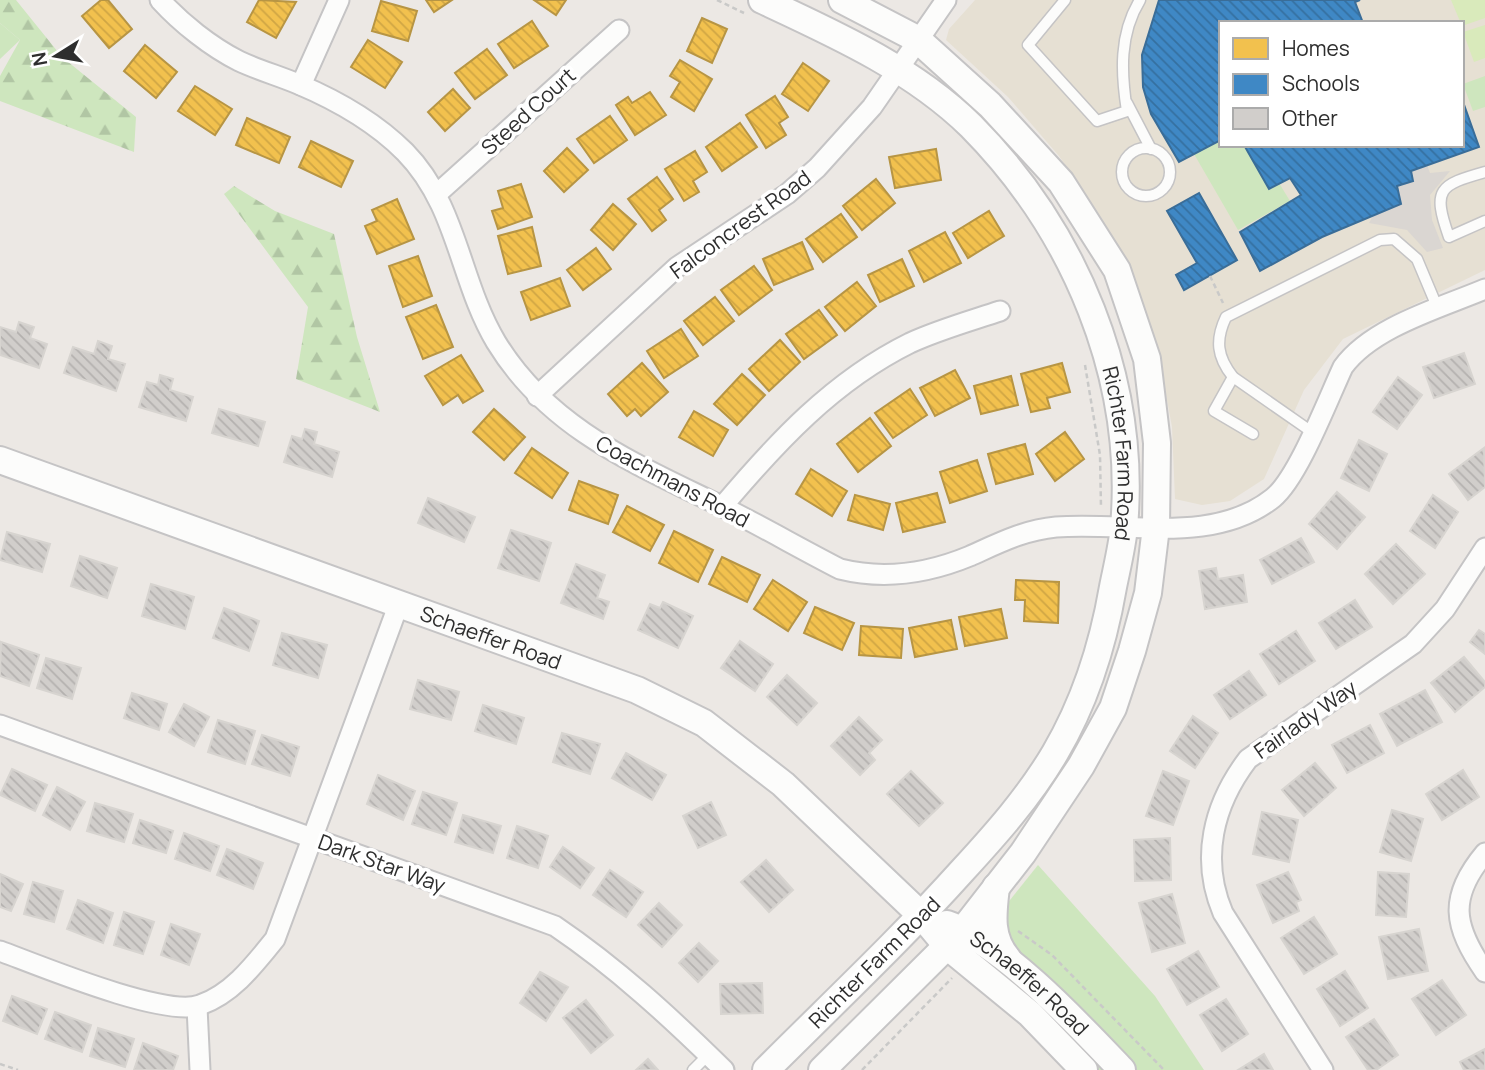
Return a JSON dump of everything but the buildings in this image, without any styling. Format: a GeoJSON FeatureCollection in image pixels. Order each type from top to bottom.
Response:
{"type":"FeatureCollection","features":[{"type":"Feature","properties":{"kind":"main road","name":"Richter Farm Road"},"geometry":{"type":"LineString","coordinates":[[822,1070],[955,938],[1023,853],[1081,766],[1113,708],[1148,593],[1156,527],[1157,443],[1147,359],[1116,270],[1060,182],[990,105],[917,39],[842,0]]}},
{"type":"Feature","properties":{"kind":"main road","name":"Richter Farm Road"},"geometry":{"type":"LineString","coordinates":[[753,6],[897,68],[970,125],[1033,199],[1085,289],[1105,345],[1118,401],[1125,466],[1112,528],[1103,644],[1057,749],[1031,791],[922,916],[766,1070]]}},
{"type":"Feature","properties":{"kind":"main road","name":"Schaeffer Road"},"geometry":{"type":"LineString","coordinates":[[0,460],[398,606],[637,690],[704,723],[783,784],[922,916],[955,938],[1018,970],[1122,1070]]}},
{"type":"Feature","properties":{"kind":"main road"},"geometry":{"type":"LineString","coordinates":[[996,887],[993,931],[999,949],[1018,970]]}},
{"type":"Feature","properties":{"kind":"main road","name":"Schaeffer Road"},"geometry":{"type":"LineString","coordinates":[[955,938],[1084,1070]]}},
{"type":"Feature","properties":{"kind":"street","name":"Coachmans Road"},"geometry":{"type":"LineString","coordinates":[[160,0],[175,17],[238,60],[301,85],[377,127],[406,154],[438,193],[472,288],[496,341],[537,396],[572,426],[614,454],[841,569],[868,576],[898,575],[930,568],[968,557],[1020,533],[1057,527],[1210,526],[1258,508],[1275,496],[1288,480],[1343,367],[1355,351],[1374,338],[1485,289]]}},
{"type":"Feature","properties":{"kind":"street"},"geometry":{"type":"LineString","coordinates":[[301,85],[339,0]]}},
{"type":"Feature","properties":{"kind":"street","name":"Falconcrest Road"},"geometry":{"type":"LineString","coordinates":[[537,396],[677,267],[786,194],[817,168],[872,107],[946,0]]}},
{"type":"Feature","properties":{"kind":"street","name":"Steed Court"},"geometry":{"type":"LineString","coordinates":[[438,193],[619,30]]}},
{"type":"Feature","properties":{"kind":"street"},"geometry":{"type":"LineString","coordinates":[[722,507],[771,450],[827,397],[911,343],[1000,311]]}},
{"type":"Feature","properties":{"kind":"street","name":"Fairlady Way"},"geometry":{"type":"LineString","coordinates":[[1323,1070],[1223,913],[1213,890],[1212,835],[1218,814],[1237,773],[1248,759],[1413,644],[1431,628],[1485,548]]}},
{"type":"Feature","properties":{"kind":"street"},"geometry":{"type":"LineString","coordinates":[[0,951],[136,1000],[197,1007],[223,993],[249,971],[275,939],[398,606]]}},
{"type":"Feature","properties":{"kind":"street","name":"Dark Star Way"},"geometry":{"type":"LineString","coordinates":[[0,724],[555,926],[593,952],[724,1070]]}},
{"type":"Feature","properties":{"kind":"street"},"geometry":{"type":"LineString","coordinates":[[1485,853],[1472,868],[1458,896],[1461,928],[1472,953],[1485,972]]}},
{"type":"Feature","properties":{"kind":"street"},"geometry":{"type":"LineString","coordinates":[[197,1007],[200,1070]]}},
{"type":"Feature","properties":{"kind":"lane"},"geometry":{"type":"LineString","coordinates":[[1065,0],[1028,45],[1097,121],[1127,111],[1125,32],[1140,0]]}},
{"type":"Feature","properties":{"kind":"lane"},"geometry":{"type":"LineString","coordinates":[[1125,98],[1151,149],[1167,160],[1170,176],[1162,190],[1148,196],[1140,195],[1127,187],[1124,164],[1133,152],[1151,149]]}},
{"type":"Feature","properties":{"kind":"lane"},"geometry":{"type":"LineString","coordinates":[[1485,172],[1452,181],[1439,202],[1449,237],[1485,221]]}},
{"type":"Feature","properties":{"kind":"lane"},"geometry":{"type":"LineString","coordinates":[[1312,432],[1233,377],[1223,365],[1218,347],[1219,332],[1230,316],[1380,240],[1394,239],[1417,259],[1438,309]]}},
{"type":"Feature","properties":{"kind":"lane"},"geometry":{"type":"LineString","coordinates":[[1233,377],[1214,411],[1252,434]]}},
{"type":"Feature","properties":{"kind":"lane"},"geometry":{"type":"LineString","coordinates":[[694,1070],[708,1055]]}},
{"type":"Feature","properties":{"kind":"path"},"geometry":{"type":"LineString","coordinates":[[717,0],[753,6]]}},
{"type":"Feature","properties":{"kind":"path"},"geometry":{"type":"LineString","coordinates":[[1210,276],[1230,316]]}},
{"type":"Feature","properties":{"kind":"path"},"geometry":{"type":"LineString","coordinates":[[1083,355],[1112,528]]}},
{"type":"Feature","properties":{"kind":"path"},"geometry":{"type":"LineString","coordinates":[[862,1070],[955,976]]}},
{"type":"Feature","properties":{"kind":"path"},"geometry":{"type":"LineString","coordinates":[[0,1064],[18,1070]]}},
{"type":"Feature","properties":{"kind":"shaded area"},"geometry":{"type":"Polygon","coordinates":[[[975,0],[1485,0],[1485,270],[1343,339],[1304,390],[1264,479],[1230,501],[1202,505],[1175,499],[1172,427],[1159,357],[1144,305],[1102,219],[1059,156],[1008,97],[946,40],[949,29],[975,0]]]}},
{"type":"Feature","properties":{"kind":"shaded area"},"geometry":{"type":"Polygon","coordinates":[[[1427,165],[1430,173],[1450,171],[1430,195],[1432,220],[1443,248],[1427,252],[1407,230],[1369,223],[1373,216],[1401,204],[1397,186],[1413,181],[1411,171],[1427,165]]]}},
{"type":"Feature","properties":{"kind":"green space"},"geometry":{"type":"Polygon","coordinates":[[[0,0],[16,0],[62,57],[136,117],[134,152],[0,101],[0,76],[20,40],[0,23],[0,0]]]}},
{"type":"Feature","properties":{"kind":"green space"},"geometry":{"type":"Polygon","coordinates":[[[1451,0],[1485,0],[1485,18],[1464,25],[1464,21],[1460,21],[1451,0]]]}},
{"type":"Feature","properties":{"kind":"green space"},"geometry":{"type":"Polygon","coordinates":[[[0,23],[20,40],[0,59],[0,23]]]}},
{"type":"Feature","properties":{"kind":"green space"},"geometry":{"type":"Polygon","coordinates":[[[1485,25],[1485,58],[1474,62],[1464,32],[1485,25]]]}},
{"type":"Feature","properties":{"kind":"green space"},"geometry":{"type":"Polygon","coordinates":[[[1485,76],[1485,107],[1473,111],[1464,84],[1485,76]]]}},
{"type":"Feature","properties":{"kind":"green space"},"geometry":{"type":"Polygon","coordinates":[[[1219,141],[1219,147],[1245,147],[1269,189],[1279,183],[1290,201],[1238,230],[1194,154],[1219,141]]]}},
{"type":"Feature","properties":{"kind":"green space"},"geometry":{"type":"Polygon","coordinates":[[[234,186],[275,211],[334,234],[357,337],[380,412],[296,379],[308,307],[224,194],[234,186]]]}},
{"type":"Feature","properties":{"kind":"green space"},"geometry":{"type":"Polygon","coordinates":[[[1038,865],[1155,996],[1204,1070],[1099,1070],[1055,1020],[990,925],[1038,865]]]}}]}
